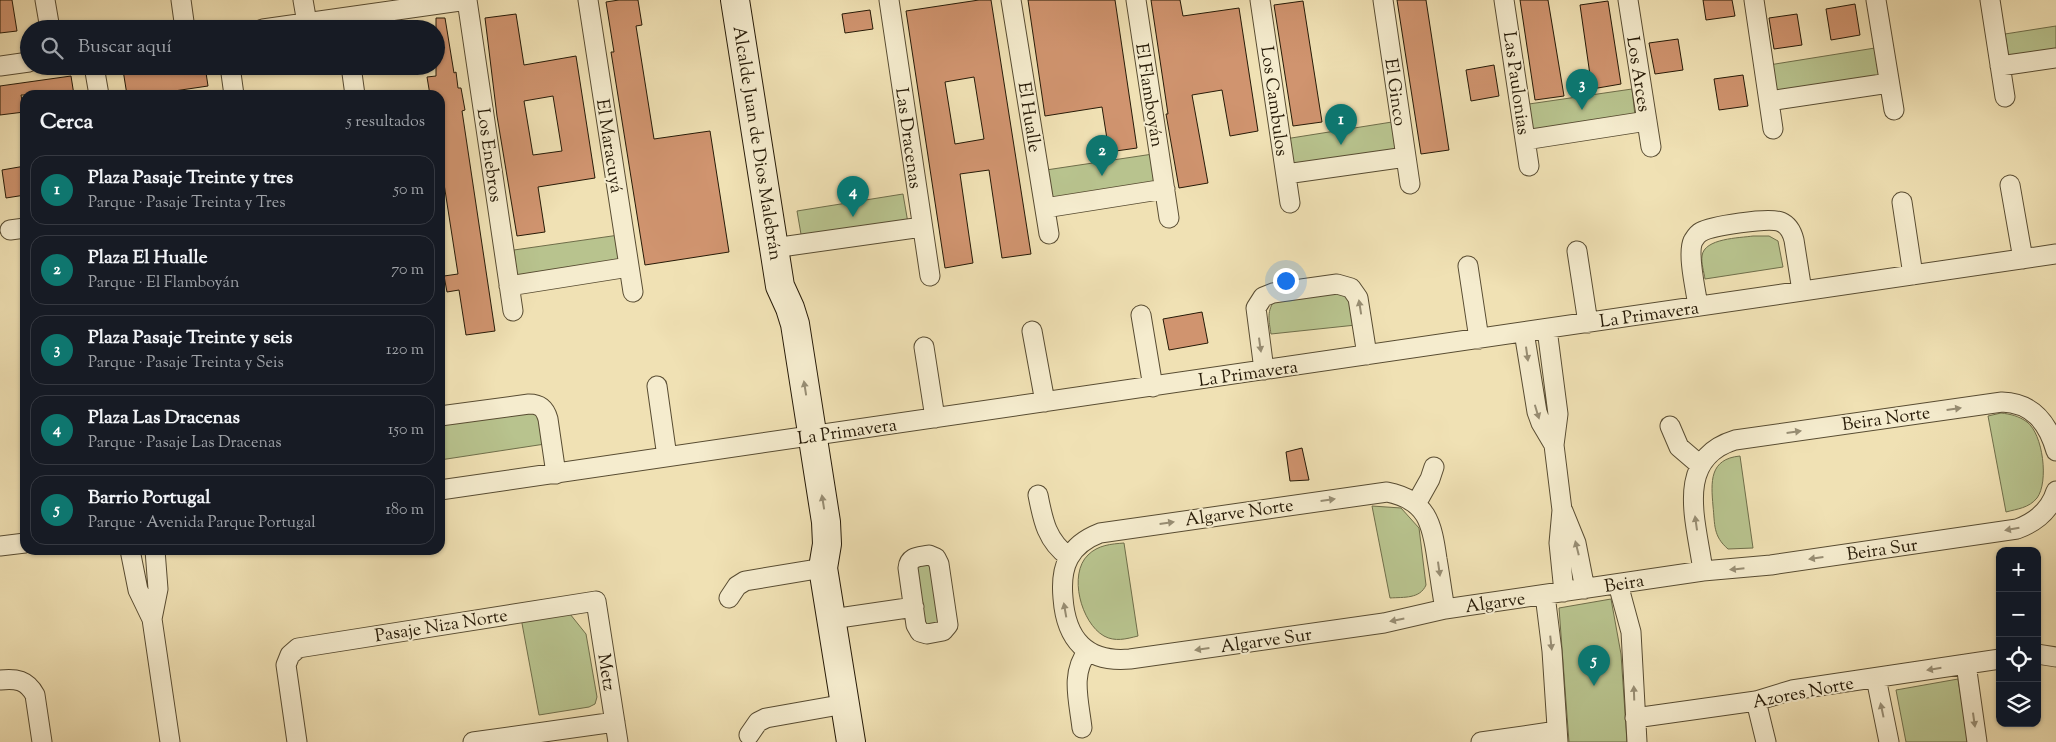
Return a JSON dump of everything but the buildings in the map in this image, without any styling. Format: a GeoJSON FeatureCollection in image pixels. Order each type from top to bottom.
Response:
{"type":"FeatureCollection","features":[{"type":"Feature","properties":{"kind":"street"},"geometry":{"type":"LineString","coordinates":[[45,0],[48,20]]}},
{"type":"Feature","properties":{"kind":"street"},"geometry":{"type":"LineString","coordinates":[[181,0],[184,20]]}},
{"type":"Feature","properties":{"kind":"street"},"geometry":{"type":"LineString","coordinates":[[303,0],[307,20]]}},
{"type":"Feature","properties":{"kind":"street"},"geometry":{"type":"LineString","coordinates":[[356,20],[426,3],[467,0]]}},
{"type":"Feature","properties":{"kind":"street","name":"Los Enebros"},"geometry":{"type":"LineString","coordinates":[[467,0],[513,311]]}},
{"type":"Feature","properties":{"kind":"street","name":"El Maracuyá"},"geometry":{"type":"LineString","coordinates":[[588,0],[633,292]]}},
{"type":"Feature","properties":{"kind":"street","name":"Alcalde Juan de Dios Malebrán"},"geometry":{"type":"LineString","coordinates":[[736,0],[780,286],[776,304],[776,322],[803,438],[811,538],[824,568],[851,742]]}},
{"type":"Feature","properties":{"kind":"street","name":"Las Dracenas"},"geometry":{"type":"LineString","coordinates":[[889,0],[930,276]]}},
{"type":"Feature","properties":{"kind":"street","name":"El Hualle"},"geometry":{"type":"LineString","coordinates":[[1011,0],[1049,234]]}},
{"type":"Feature","properties":{"kind":"street","name":"El Flamboyán"},"geometry":{"type":"LineString","coordinates":[[1136,0],[1169,218]]}},
{"type":"Feature","properties":{"kind":"street","name":"Los Cambulos"},"geometry":{"type":"LineString","coordinates":[[1260,0],[1290,203]]}},
{"type":"Feature","properties":{"kind":"street","name":"El Ginco"},"geometry":{"type":"LineString","coordinates":[[1383,0],[1410,184]]}},
{"type":"Feature","properties":{"kind":"street","name":"Las Paulonias"},"geometry":{"type":"LineString","coordinates":[[1504,0],[1529,166]]}},
{"type":"Feature","properties":{"kind":"street","name":"Los Arces"},"geometry":{"type":"LineString","coordinates":[[1628,0],[1651,147]]}},
{"type":"Feature","properties":{"kind":"street"},"geometry":{"type":"LineString","coordinates":[[1754,0],[1773,129]]}},
{"type":"Feature","properties":{"kind":"street"},"geometry":{"type":"LineString","coordinates":[[1876,0],[1894,110]]}},
{"type":"Feature","properties":{"kind":"street"},"geometry":{"type":"LineString","coordinates":[[1990,0],[2004,97]]}},
{"type":"Feature","properties":{"kind":"street"},"geometry":{"type":"LineString","coordinates":[[2000,66],[2056,58]]}},
{"type":"Feature","properties":{"kind":"street"},"geometry":{"type":"LineString","coordinates":[[0,66],[20,63]]}},
{"type":"Feature","properties":{"kind":"street"},"geometry":{"type":"LineString","coordinates":[[96,75],[98,90]]}},
{"type":"Feature","properties":{"kind":"street"},"geometry":{"type":"LineString","coordinates":[[231,75],[233,90]]}},
{"type":"Feature","properties":{"kind":"street"},"geometry":{"type":"LineString","coordinates":[[353,75],[355,90]]}},
{"type":"Feature","properties":{"kind":"street"},"geometry":{"type":"LineString","coordinates":[[1769,101],[1890,83]]}},
{"type":"Feature","properties":{"kind":"street"},"geometry":{"type":"LineString","coordinates":[[1525,140],[1647,121]]}},
{"type":"Feature","properties":{"kind":"street"},"geometry":{"type":"LineString","coordinates":[[1286,174],[1406,157]]}},
{"type":"Feature","properties":{"kind":"street"},"geometry":{"type":"LineString","coordinates":[[2010,185],[2023,259]]}},
{"type":"Feature","properties":{"kind":"street"},"geometry":{"type":"LineString","coordinates":[[1045,208],[1165,189]]}},
{"type":"Feature","properties":{"kind":"street"},"geometry":{"type":"LineString","coordinates":[[1902,202],[1914,275]]}},
{"type":"Feature","properties":{"kind":"street"},"geometry":{"type":"LineString","coordinates":[[1698,306],[1691,248],[1700,232],[1713,228],[1768,220],[1780,222],[1793,234],[1802,291]]}},
{"type":"Feature","properties":{"kind":"street"},"geometry":{"type":"LineString","coordinates":[[774,248],[922,227]]}},
{"type":"Feature","properties":{"kind":"street"},"geometry":{"type":"LineString","coordinates":[[1577,251],[1588,322]]}},
{"type":"Feature","properties":{"kind":"street","name":"La Primavera"},"geometry":{"type":"LineString","coordinates":[[445,489],[2056,254]]}},
{"type":"Feature","properties":{"kind":"street"},"geometry":{"type":"LineString","coordinates":[[1468,266],[1479,339]]}},
{"type":"Feature","properties":{"kind":"street"},"geometry":{"type":"LineString","coordinates":[[509,286],[629,268]]}},
{"type":"Feature","properties":{"kind":"street"},"geometry":{"type":"LineString","coordinates":[[1264,370],[1256,308],[1263,297],[1273,293],[1337,284],[1351,288],[1358,298],[1367,355]]}},
{"type":"Feature","properties":{"kind":"street"},"geometry":{"type":"LineString","coordinates":[[1141,315],[1153,387]]}},
{"type":"Feature","properties":{"kind":"street"},"geometry":{"type":"LineString","coordinates":[[1547,329],[1558,414],[1554,445],[1562,510],[1560,543],[1564,592]]}},
{"type":"Feature","properties":{"kind":"street"},"geometry":{"type":"LineString","coordinates":[[1032,331],[1045,402]]}},
{"type":"Feature","properties":{"kind":"street"},"geometry":{"type":"LineString","coordinates":[[1524,332],[1537,412],[1546,435],[1554,445]]}},
{"type":"Feature","properties":{"kind":"street"},"geometry":{"type":"LineString","coordinates":[[924,347],[935,418]]}},
{"type":"Feature","properties":{"kind":"street"},"geometry":{"type":"LineString","coordinates":[[657,386],[668,457]]}},
{"type":"Feature","properties":{"kind":"street","name":"Beira Norte"},"geometry":{"type":"LineString","coordinates":[[1703,571],[1692,492],[1696,474],[1700,465],[1715,449],[1735,440],[2002,402],[2021,405],[2039,416],[2052,436],[2056,451]]}},
{"type":"Feature","properties":{"kind":"street"},"geometry":{"type":"LineString","coordinates":[[445,415],[529,404],[536,404],[542,407],[548,419],[556,474]]}},
{"type":"Feature","properties":{"kind":"street"},"geometry":{"type":"LineString","coordinates":[[1670,426],[1679,447],[1700,465]]}},
{"type":"Feature","properties":{"kind":"street"},"geometry":{"type":"LineString","coordinates":[[1416,504],[1430,479],[1434,467]]}},
{"type":"Feature","properties":{"kind":"street","name":"Algarve Norte"},"geometry":{"type":"LineString","coordinates":[[1088,651],[1075,639],[1069,629],[1062,578],[1069,557],[1086,540],[1100,533],[1376,492],[1398,494],[1416,504],[1428,518],[1433,529],[1445,609]]}},
{"type":"Feature","properties":{"kind":"street"},"geometry":{"type":"LineString","coordinates":[[1038,495],[1043,522],[1050,538],[1069,557]]}},
{"type":"Feature","properties":{"kind":"street","name":"Beira Sur"},"geometry":{"type":"LineString","coordinates":[[1703,571],[1771,565],[2017,529],[2040,517],[2054,501]]}},
{"type":"Feature","properties":{"kind":"street"},"geometry":{"type":"LineString","coordinates":[[1562,510],[1576,543],[1585,589]]}},
{"type":"Feature","properties":{"kind":"street"},"geometry":{"type":"LineString","coordinates":[[0,546],[20,544]]}},
{"type":"Feature","properties":{"kind":"street"},"geometry":{"type":"LineString","coordinates":[[131,555],[138,590],[152,619],[170,742]]}},
{"type":"Feature","properties":{"kind":"street"},"geometry":{"type":"LineString","coordinates":[[152,619],[158,589],[155,555]]}},
{"type":"Feature","properties":{"kind":"street"},"geometry":{"type":"LineString","coordinates":[[729,598],[737,586],[745,581],[824,568]]}},
{"type":"Feature","properties":{"kind":"street","name":"Beira"},"geometry":{"type":"LineString","coordinates":[[1545,595],[1703,571]]}},
{"type":"Feature","properties":{"kind":"street"},"geometry":{"type":"LineString","coordinates":[[1618,584],[1631,632],[1638,742]]}},
{"type":"Feature","properties":{"kind":"street"},"geometry":{"type":"LineString","coordinates":[[1482,742],[1557,736],[1552,651],[1545,595]]}},
{"type":"Feature","properties":{"kind":"street","name":"Algarve"},"geometry":{"type":"LineString","coordinates":[[1445,609],[1545,595]]}},
{"type":"Feature","properties":{"kind":"street","name":"Pasaje Niza Norte"},"geometry":{"type":"LineString","coordinates":[[297,742],[286,665],[293,651],[303,646],[596,601]]}},
{"type":"Feature","properties":{"kind":"street","name":"Metz"},"geometry":{"type":"LineString","coordinates":[[596,601],[618,742]]}},
{"type":"Feature","properties":{"kind":"street"},"geometry":{"type":"LineString","coordinates":[[832,619],[914,607]]}},
{"type":"Feature","properties":{"kind":"street","name":"Algarve Sur"},"geometry":{"type":"LineString","coordinates":[[1088,651],[1108,659],[1130,659],[1384,623],[1445,609]]}},
{"type":"Feature","properties":{"kind":"street"},"geometry":{"type":"LineString","coordinates":[[1082,728],[1077,674],[1088,651]]}},
{"type":"Feature","properties":{"kind":"street"},"geometry":{"type":"LineString","coordinates":[[2041,655],[2056,657]]}},
{"type":"Feature","properties":{"kind":"street","name":"Azores Norte"},"geometry":{"type":"LineString","coordinates":[[1635,718],[1756,701],[1792,690],[1996,660]]}},
{"type":"Feature","properties":{"kind":"street"},"geometry":{"type":"LineString","coordinates":[[1966,664],[1977,742]]}},
{"type":"Feature","properties":{"kind":"street"},"geometry":{"type":"LineString","coordinates":[[1876,678],[1889,742]]}},
{"type":"Feature","properties":{"kind":"street"},"geometry":{"type":"LineString","coordinates":[[0,680],[16,679],[27,684],[35,695],[42,742]]}},
{"type":"Feature","properties":{"kind":"street"},"geometry":{"type":"LineString","coordinates":[[1756,701],[1766,742]]}},
{"type":"Feature","properties":{"kind":"street"},"geometry":{"type":"LineString","coordinates":[[748,735],[758,722],[766,718],[845,704]]}},
{"type":"Feature","properties":{"kind":"street"},"geometry":{"type":"LineString","coordinates":[[472,742],[615,722]]}},
{"type":"Feature","properties":{"kind":"green space"},"geometry":{"type":"Polygon","coordinates":[[[2056,26],[2056,52],[2009,59],[2005,34],[2056,26]]]}},
{"type":"Feature","properties":{"kind":"green space"},"geometry":{"type":"Polygon","coordinates":[[[1875,48],[1880,77],[1773,94],[1769,65],[1875,48]]]}},
{"type":"Feature","properties":{"kind":"green space"},"geometry":{"type":"Polygon","coordinates":[[[1632,89],[1635,116],[1533,131],[1529,104],[1632,89]]]}},
{"type":"Feature","properties":{"kind":"green space"},"geometry":{"type":"Polygon","coordinates":[[[1392,122],[1396,151],[1290,168],[1285,139],[1392,122]]]}},
{"type":"Feature","properties":{"kind":"green space"},"geometry":{"type":"Polygon","coordinates":[[[1153,154],[1157,183],[1051,199],[1046,170],[1153,154]]]}},
{"type":"Feature","properties":{"kind":"green space"},"geometry":{"type":"Polygon","coordinates":[[[903,194],[908,223],[802,240],[797,211],[903,194]]]}},
{"type":"Feature","properties":{"kind":"green space"},"geometry":{"type":"Polygon","coordinates":[[[619,235],[622,261],[517,276],[514,250],[619,235]]]}},
{"type":"Feature","properties":{"kind":"green space"},"geometry":{"type":"Polygon","coordinates":[[[1769,236],[1778,241],[1783,267],[1705,279],[1702,265],[1704,250],[1723,240],[1769,236]]]}},
{"type":"Feature","properties":{"kind":"green space"},"geometry":{"type":"Polygon","coordinates":[[[1336,290],[1350,296],[1356,325],[1271,334],[1269,311],[1276,299],[1336,290]]]}},
{"type":"Feature","properties":{"kind":"green space"},"geometry":{"type":"Polygon","coordinates":[[[528,411],[539,414],[545,444],[445,459],[445,421],[528,411]]]}},
{"type":"Feature","properties":{"kind":"green space"},"geometry":{"type":"Polygon","coordinates":[[[2001,413],[2021,418],[2033,428],[2043,458],[2043,481],[2037,498],[2027,506],[2006,512],[1988,416],[2001,413]]]}},
{"type":"Feature","properties":{"kind":"green space"},"geometry":{"type":"Polygon","coordinates":[[[1740,456],[1753,548],[1728,549],[1717,535],[1712,497],[1712,480],[1717,467],[1722,462],[1740,456]]]}},
{"type":"Feature","properties":{"kind":"green space"},"geometry":{"type":"Polygon","coordinates":[[[1372,506],[1401,508],[1419,528],[1426,585],[1420,593],[1406,597],[1390,598],[1372,506]]]}},
{"type":"Feature","properties":{"kind":"green space"},"geometry":{"type":"Polygon","coordinates":[[[1124,543],[1138,636],[1125,639],[1108,638],[1096,630],[1084,610],[1078,586],[1079,574],[1082,563],[1096,549],[1124,543]]]}},
{"type":"Feature","properties":{"kind":"green space"},"geometry":{"type":"Polygon","coordinates":[[[934,562],[944,623],[924,626],[915,565],[934,562]]]}},
{"type":"Feature","properties":{"kind":"green space"},"geometry":{"type":"Polygon","coordinates":[[[1611,599],[1621,654],[1627,742],[1569,742],[1559,608],[1611,599]]]}},
{"type":"Feature","properties":{"kind":"green space"},"geometry":{"type":"Polygon","coordinates":[[[566,609],[586,634],[597,697],[595,704],[589,707],[539,715],[521,618],[566,609]]]}},
{"type":"Feature","properties":{"kind":"green space"},"geometry":{"type":"Polygon","coordinates":[[[1958,679],[1967,742],[1906,742],[1896,690],[1958,679]]]}},
{"type":"Feature","properties":{"kind":"place","name":"Plaza Pasaje Treinte y seis"},"geometry":{"type":"Point","coordinates":[1582,110]}},
{"type":"Feature","properties":{"kind":"place","name":"Plaza Pasaje Treinte y tres"},"geometry":{"type":"Point","coordinates":[1341,145]}},
{"type":"Feature","properties":{"kind":"place","name":"Plaza El Hualle"},"geometry":{"type":"Point","coordinates":[1102,176]}},
{"type":"Feature","properties":{"kind":"place","name":"Plaza Las Dracenas"},"geometry":{"type":"Point","coordinates":[853,217]}},
{"type":"Feature","properties":{"kind":"place","name":"Barrio Portugal"},"geometry":{"type":"Point","coordinates":[1594,686]}}]}
